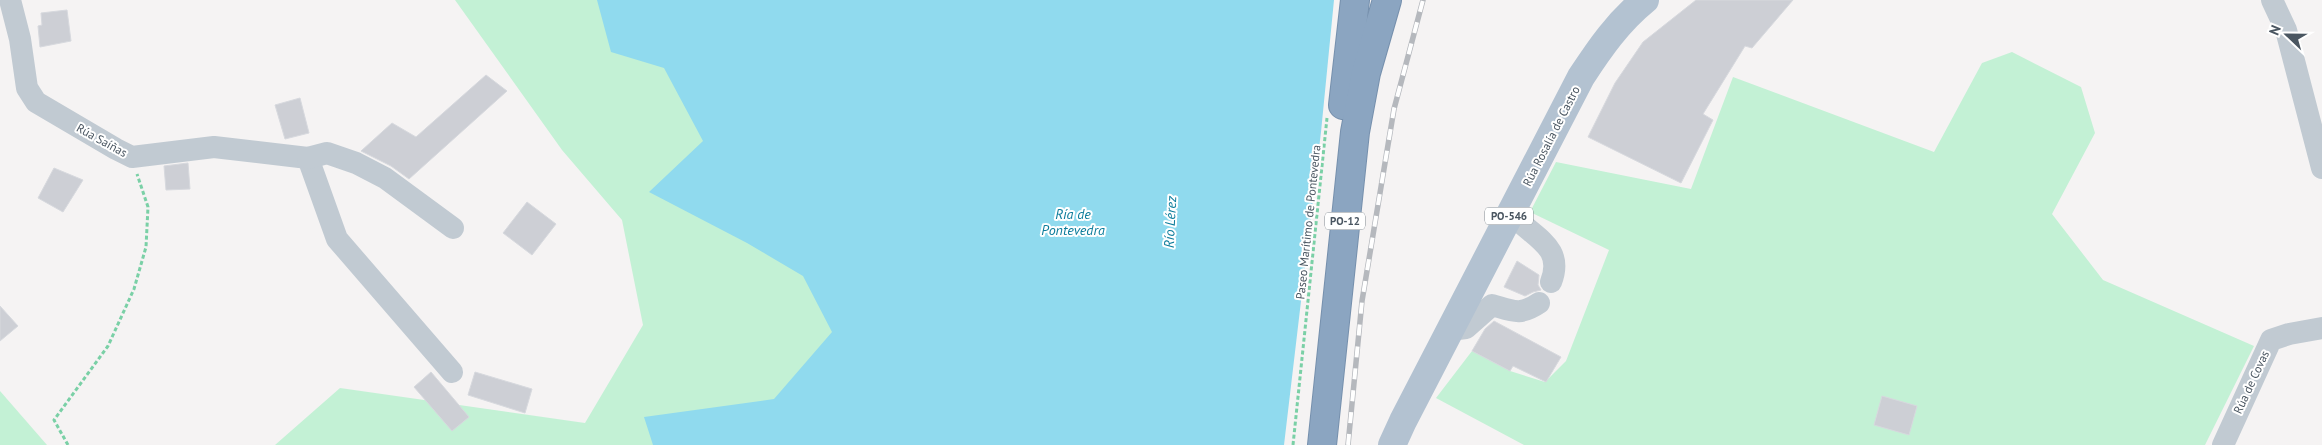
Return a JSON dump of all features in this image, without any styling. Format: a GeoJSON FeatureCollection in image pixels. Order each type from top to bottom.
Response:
{"type":"FeatureCollection","features":[{"type":"Feature","properties":{"kind":"highway","name":"PO-12"},"geometry":{"type":"LineString","coordinates":[[1304,445],[1355,0]]}},
{"type":"Feature","properties":{"kind":"highway","name":"PO-12"},"geometry":{"type":"LineString","coordinates":[[1322,445],[1355,132],[1366,73],[1386,0]]}},
{"type":"Feature","properties":{"kind":"main road","name":"Rúa Rosalía de Castro"},"geometry":{"type":"LineString","coordinates":[[1392,445],[1581,77],[1605,41],[1627,14],[1645,0]]}},
{"type":"Feature","properties":{"kind":"street","name":"Rúa Saíñas"},"geometry":{"type":"LineString","coordinates":[[10,0],[20,39],[27,88],[36,102],[116,149],[132,156],[214,147],[308,158],[327,154],[356,163],[385,178],[453,228]]}},
{"type":"Feature","properties":{"kind":"street"},"geometry":{"type":"LineString","coordinates":[[2272,0],[2286,30],[2322,168]]}},
{"type":"Feature","properties":{"kind":"street"},"geometry":{"type":"LineString","coordinates":[[308,158],[337,239],[452,372]]}},
{"type":"Feature","properties":{"kind":"street"},"geometry":{"type":"LineString","coordinates":[[1513,209],[1520,222],[1532,230],[1546,244],[1554,258],[1556,269],[1551,282]]}},
{"type":"Feature","properties":{"kind":"street"},"geometry":{"type":"LineString","coordinates":[[1450,330],[1466,328],[1492,305],[1514,312],[1527,311],[1539,303]]}},
{"type":"Feature","properties":{"kind":"street","name":"Rúa de Covas"},"geometry":{"type":"LineString","coordinates":[[2222,445],[2271,340],[2288,334],[2322,328]]}},
{"type":"Feature","properties":{"kind":"path","name":"Paseo Marítimo de Pontevedra"},"geometry":{"type":"LineString","coordinates":[[1293,445],[1328,110]]}},
{"type":"Feature","properties":{"kind":"path"},"geometry":{"type":"LineString","coordinates":[[68,445],[54,420],[108,346],[134,289],[146,247],[148,207],[132,156]]}},
{"type":"Feature","properties":{"kind":"green space"},"geometry":{"type":"Polygon","coordinates":[[[455,0],[1042,0],[1044,445],[275,445],[340,388],[585,423],[643,325],[622,220],[562,150],[455,0]]]}},
{"type":"Feature","properties":{"kind":"green space"},"geometry":{"type":"Polygon","coordinates":[[[2012,52],[2081,87],[2095,133],[2052,214],[2103,280],[2254,346],[2205,445],[1524,445],[1436,398],[1472,351],[1510,371],[1545,382],[1566,361],[1609,250],[1530,212],[1556,162],[1691,189],[1733,77],[1934,152],[1982,63],[2012,52]]]}},
{"type":"Feature","properties":{"kind":"green space"},"geometry":{"type":"Polygon","coordinates":[[[0,391],[47,445],[0,445],[0,391]]]}},
{"type":"Feature","properties":{"kind":"water","name":"Ría de Pontevedra"},"geometry":{"type":"Polygon","coordinates":[[[597,0],[1334,0],[1321,132],[1284,445],[653,445],[644,417],[774,399],[832,332],[803,276],[747,243],[649,192],[703,141],[664,68],[611,52],[597,0]]]}},
{"type":"Feature","properties":{"kind":"building"},"geometry":{"type":"Polygon","coordinates":[[[1696,0],[1793,0],[1752,48],[1745,46],[1703,114],[1713,120],[1681,183],[1588,137],[1615,83],[1643,42],[1696,0]]]}},
{"type":"Feature","properties":{"kind":"building"},"geometry":{"type":"Polygon","coordinates":[[[67,10],[71,41],[40,47],[38,26],[42,25],[41,13],[67,10]]]}},
{"type":"Feature","properties":{"kind":"building"},"geometry":{"type":"Polygon","coordinates":[[[486,75],[507,91],[409,179],[391,166],[361,151],[392,123],[416,137],[486,75]]]}},
{"type":"Feature","properties":{"kind":"building"},"geometry":{"type":"Polygon","coordinates":[[[300,98],[309,133],[285,139],[275,105],[300,98]]]}},
{"type":"Feature","properties":{"kind":"building"},"geometry":{"type":"Polygon","coordinates":[[[188,163],[190,189],[166,190],[164,166],[188,163]]]}},
{"type":"Feature","properties":{"kind":"building"},"geometry":{"type":"Polygon","coordinates":[[[54,168],[83,180],[63,212],[38,198],[54,168]]]}},
{"type":"Feature","properties":{"kind":"building"},"geometry":{"type":"Polygon","coordinates":[[[527,202],[556,224],[532,255],[503,233],[527,202]]]}},
{"type":"Feature","properties":{"kind":"building"},"geometry":{"type":"Polygon","coordinates":[[[1517,261],[1539,275],[1538,285],[1541,290],[1525,296],[1504,287],[1517,261]]]}},
{"type":"Feature","properties":{"kind":"building"},"geometry":{"type":"Polygon","coordinates":[[[0,306],[18,326],[0,341],[0,306]]]}},
{"type":"Feature","properties":{"kind":"building"},"geometry":{"type":"Polygon","coordinates":[[[1494,321],[1561,357],[1546,382],[1513,366],[1510,371],[1472,351],[1485,329],[1494,321]]]}},
{"type":"Feature","properties":{"kind":"building"},"geometry":{"type":"Polygon","coordinates":[[[431,372],[469,417],[452,431],[414,387],[431,372]]]}},
{"type":"Feature","properties":{"kind":"building"},"geometry":{"type":"Polygon","coordinates":[[[475,372],[532,389],[525,413],[468,395],[475,372]]]}},
{"type":"Feature","properties":{"kind":"building"},"geometry":{"type":"Polygon","coordinates":[[[1882,396],[1917,406],[1909,435],[1874,425],[1882,396]]]}},
{"type":"Feature","properties":{"kind":"railway"},"geometry":{"type":"LineString","coordinates":[[1348,445],[1362,301],[1394,109],[1423,0]]}},
{"type":"Feature","properties":{"kind":"water label","name":"Río Lérez"},"geometry":{"type":"Point","coordinates":[1170,222]}}]}
